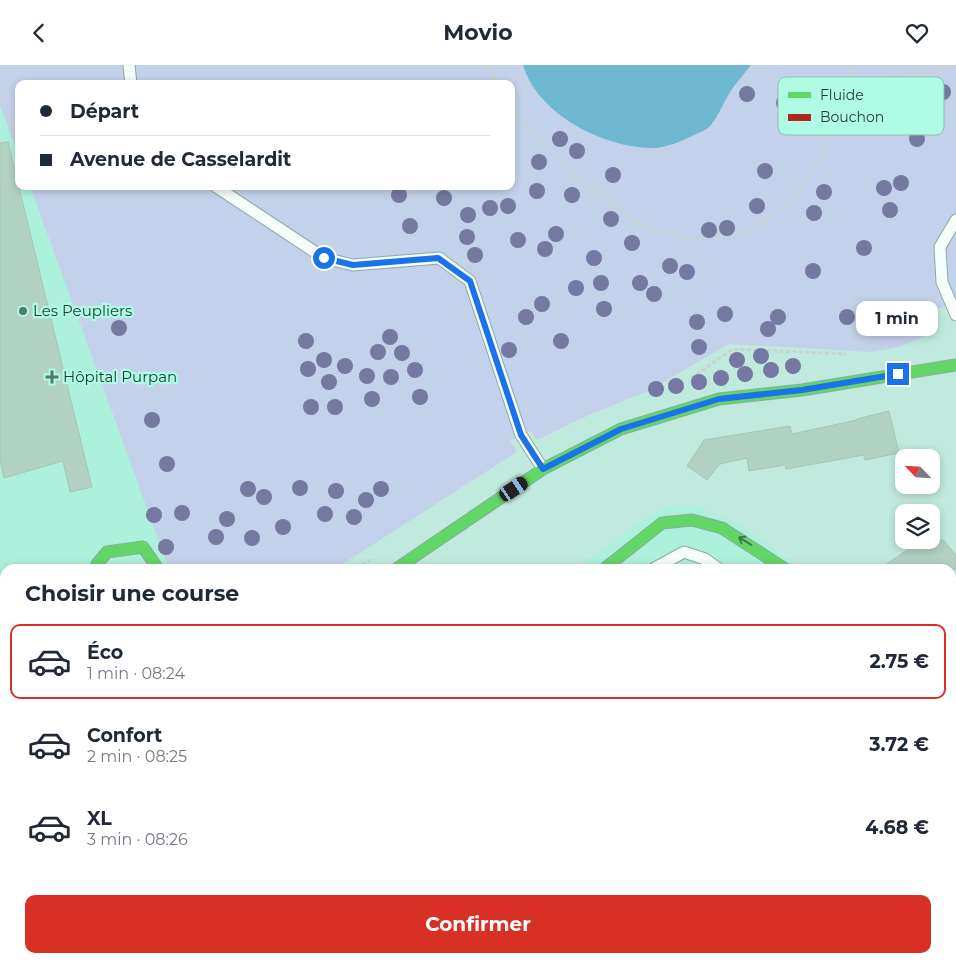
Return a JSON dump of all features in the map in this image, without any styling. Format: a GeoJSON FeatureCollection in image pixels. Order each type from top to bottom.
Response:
{"type":"FeatureCollection","features":[{"type":"Feature","properties":{"kind":"street"},"geometry":{"type":"LineString","coordinates":[[403,564],[543,469],[621,429],[719,399],[802,390],[956,365]]}},
{"type":"Feature","properties":{"kind":"street"},"geometry":{"type":"LineString","coordinates":[[610,564],[662,523],[692,520],[722,527],[778,564]]}},
{"type":"Feature","properties":{"kind":"street"},"geometry":{"type":"LineString","coordinates":[[96,564],[107,551],[143,547],[155,564]]}},
{"type":"Feature","properties":{"kind":"lane"},"geometry":{"type":"LineString","coordinates":[[129,65],[131,80]]}},
{"type":"Feature","properties":{"kind":"lane"},"geometry":{"type":"LineString","coordinates":[[221,190],[324,258],[353,265],[438,258],[470,281],[521,435],[543,469]]}},
{"type":"Feature","properties":{"kind":"lane"},"geometry":{"type":"LineString","coordinates":[[956,220],[940,247],[942,282],[956,315]]}},
{"type":"Feature","properties":{"kind":"lane"},"geometry":{"type":"LineString","coordinates":[[661,564],[684,552],[705,559],[712,564]]}},
{"type":"Feature","properties":{"kind":"path"},"geometry":{"type":"LineString","coordinates":[[486,65],[495,80]]}},
{"type":"Feature","properties":{"kind":"path"},"geometry":{"type":"LineString","coordinates":[[894,77],[956,66]]}},
{"type":"Feature","properties":{"kind":"path"},"geometry":{"type":"LineString","coordinates":[[515,112],[532,133],[574,175],[612,204],[642,225],[687,238],[743,234],[770,218],[805,185],[820,160],[830,135]]}},
{"type":"Feature","properties":{"kind":"path"},"geometry":{"type":"LineString","coordinates":[[685,383],[733,349],[853,354]]}},
{"type":"Feature","properties":{"kind":"shaded area"},"geometry":{"type":"Polygon","coordinates":[[[0,65],[956,65],[956,304],[937,309],[939,319],[931,319],[923,337],[899,347],[871,352],[729,344],[648,391],[591,414],[537,440],[531,431],[510,441],[516,449],[515,453],[343,564],[167,564],[31,190],[515,190],[515,80],[15,80],[15,145],[0,105],[0,65]]]}},
{"type":"Feature","properties":{"kind":"shaded area","name":"Hôpital Purpan"},"geometry":{"type":"Polygon","coordinates":[[[0,79],[15,122],[15,190],[38,190],[168,564],[0,564],[0,79]]]}},
{"type":"Feature","properties":{"kind":"shaded area"},"geometry":{"type":"Polygon","coordinates":[[[696,505],[741,525],[796,564],[584,564],[639,522],[668,506],[696,505]]]}},
{"type":"Feature","properties":{"kind":"water"},"geometry":{"type":"Polygon","coordinates":[[[523,65],[751,65],[730,92],[708,128],[675,143],[654,148],[615,142],[575,125],[543,99],[531,83],[523,65]]]}},
{"type":"Feature","properties":{"kind":"building","name":"Les Peupliers"},"geometry":{"type":"Polygon","coordinates":[[[8,142],[15,171],[15,190],[20,190],[92,487],[70,492],[63,461],[4,478],[0,460],[0,143],[8,142]]]}},
{"type":"Feature","properties":{"kind":"building"},"geometry":{"type":"Polygon","coordinates":[[[889,411],[898,449],[895,449],[895,454],[865,460],[864,455],[786,469],[785,465],[749,471],[747,458],[720,464],[707,480],[687,466],[704,440],[790,426],[792,434],[889,411]]]}},
{"type":"Feature","properties":{"kind":"building"},"geometry":{"type":"Polygon","coordinates":[[[940,540],[943,540],[956,555],[956,564],[886,564],[909,549],[940,549],[940,540]]]}},
{"type":"Feature","properties":{"kind":"traffic: fast"},"geometry":{"type":"LineString","coordinates":[[403,564],[543,469],[621,429],[719,399],[802,390],[956,365]]}},
{"type":"Feature","properties":{"kind":"traffic: fast"},"geometry":{"type":"LineString","coordinates":[[610,564],[662,523],[692,520],[722,528],[777,564]]}},
{"type":"Feature","properties":{"kind":"traffic: fast"},"geometry":{"type":"LineString","coordinates":[[97,564],[107,552],[143,547],[155,564]]}},
{"type":"Feature","properties":{"kind":"place","name":"Les Peupliers"},"geometry":{"type":"Point","coordinates":[23,311]}},
{"type":"Feature","properties":{"kind":"place","name":"Hôpital Purpan"},"geometry":{"type":"Point","coordinates":[52,377]}},
{"type":"Feature","properties":{"kind":"route"},"geometry":{"type":"LineString","coordinates":[[324,258],[353,265],[438,258],[470,281],[521,435],[543,469],[621,429],[719,399],[802,390],[898,374]]}}]}
